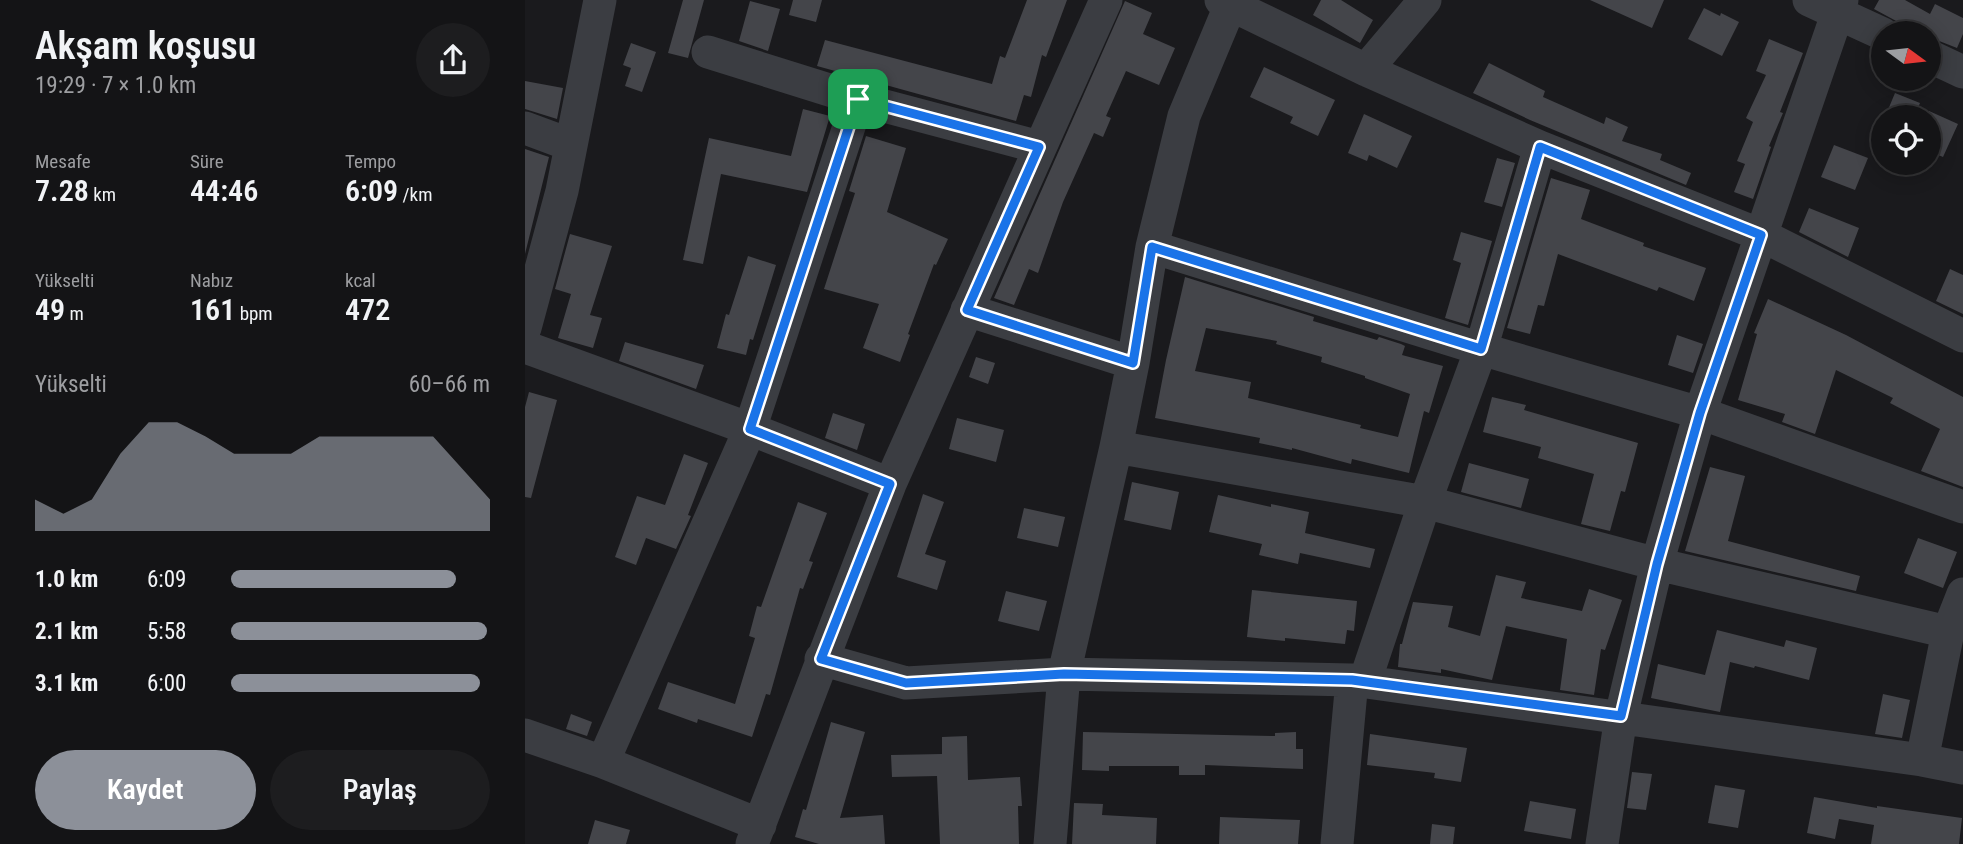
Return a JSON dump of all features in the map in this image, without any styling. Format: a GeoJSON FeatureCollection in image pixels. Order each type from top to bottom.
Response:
{"type":"FeatureCollection","features":[{"type":"Feature","properties":{"kind":"street"},"geometry":{"type":"LineString","coordinates":[[525,328],[537,237],[562,191],[600,0]]}},
{"type":"Feature","properties":{"kind":"street"},"geometry":{"type":"LineString","coordinates":[[525,735],[603,762],[756,834],[890,484],[1106,0]]}},
{"type":"Feature","properties":{"kind":"street"},"geometry":{"type":"LineString","coordinates":[[1366,70],[1425,0]]}},
{"type":"Feature","properties":{"kind":"street"},"geometry":{"type":"LineString","coordinates":[[1050,844],[1064,674],[1133,363],[1152,247],[1184,116],[1225,3],[1366,70],[1540,147],[1761,235],[1963,336]]}},
{"type":"Feature","properties":{"kind":"street"},"geometry":{"type":"LineString","coordinates":[[1602,844],[1621,716],[1657,564],[1700,413],[1761,235],[1829,4],[1871,27]]}},
{"type":"Feature","properties":{"kind":"street"},"geometry":{"type":"LineString","coordinates":[[708,52],[858,99],[1039,147]]}},
{"type":"Feature","properties":{"kind":"street"},"geometry":{"type":"LineString","coordinates":[[1941,62],[1963,72]]}},
{"type":"Feature","properties":{"kind":"street"},"geometry":{"type":"LineString","coordinates":[[603,762],[750,429],[858,99]]}},
{"type":"Feature","properties":{"kind":"street"},"geometry":{"type":"LineString","coordinates":[[525,128],[571,145]]}},
{"type":"Feature","properties":{"kind":"street"},"geometry":{"type":"LineString","coordinates":[[1337,844],[1358,681],[1481,349],[1540,147]]}},
{"type":"Feature","properties":{"kind":"street"},"geometry":{"type":"LineString","coordinates":[[1152,247],[1481,349],[1700,413],[1963,507]]}},
{"type":"Feature","properties":{"kind":"street"},"geometry":{"type":"LineString","coordinates":[[967,310],[1133,363]]}},
{"type":"Feature","properties":{"kind":"street"},"geometry":{"type":"LineString","coordinates":[[525,347],[750,429],[890,484]]}},
{"type":"Feature","properties":{"kind":"street"},"geometry":{"type":"LineString","coordinates":[[1115,447],[1425,502],[1657,564],[1948,632]]}},
{"type":"Feature","properties":{"kind":"street"},"geometry":{"type":"LineString","coordinates":[[1922,760],[1948,632],[1963,594]]}},
{"type":"Feature","properties":{"kind":"street"},"geometry":{"type":"LineString","coordinates":[[821,659],[906,683],[1064,674],[1358,681],[1621,716],[1963,768]]}},
{"type":"Feature","properties":{"kind":"building"},"geometry":{"type":"Polygon","coordinates":[[[683,0],[704,0],[688,58],[668,53],[683,0]]]}},
{"type":"Feature","properties":{"kind":"building"},"geometry":{"type":"Polygon","coordinates":[[[793,0],[822,0],[816,22],[789,15],[793,0]]]}},
{"type":"Feature","properties":{"kind":"building"},"geometry":{"type":"Polygon","coordinates":[[[1027,0],[1067,0],[1046,57],[1042,55],[1031,97],[1024,95],[1016,121],[817,66],[825,40],[992,84],[1000,56],[1005,58],[1027,0]]]}},
{"type":"Feature","properties":{"kind":"building"},"geometry":{"type":"Polygon","coordinates":[[[1321,0],[1341,0],[1373,20],[1360,43],[1313,15],[1321,0]]]}},
{"type":"Feature","properties":{"kind":"building"},"geometry":{"type":"Polygon","coordinates":[[[1590,0],[1664,0],[1652,28],[1590,0]]]}},
{"type":"Feature","properties":{"kind":"building"},"geometry":{"type":"Polygon","coordinates":[[[1879,0],[1905,0],[1930,14],[1935,4],[1963,18],[1963,34],[1957,48],[1941,42],[1941,21],[1896,21],[1874,9],[1879,0]]]}},
{"type":"Feature","properties":{"kind":"building"},"geometry":{"type":"Polygon","coordinates":[[[750,1],[780,9],[768,51],[739,41],[750,1]]]}},
{"type":"Feature","properties":{"kind":"building"},"geometry":{"type":"Polygon","coordinates":[[[1125,1],[1152,13],[1143,34],[1175,48],[1159,85],[1126,71],[1106,116],[1111,118],[1103,137],[1094,133],[1063,202],[1038,273],[1029,269],[1014,305],[994,298],[1125,1]]]}},
{"type":"Feature","properties":{"kind":"building"},"geometry":{"type":"Polygon","coordinates":[[[1704,8],[1739,22],[1722,56],[1688,39],[1704,8]]]}},
{"type":"Feature","properties":{"kind":"building"},"geometry":{"type":"Polygon","coordinates":[[[1769,39],[1803,53],[1780,112],[1783,113],[1769,146],[1771,147],[1753,199],[1734,192],[1745,164],[1737,161],[1753,122],[1746,118],[1766,75],[1756,71],[1769,39]]]}},
{"type":"Feature","properties":{"kind":"building"},"geometry":{"type":"Polygon","coordinates":[[[631,43],[656,52],[642,92],[625,86],[631,68],[623,65],[631,43]]]}},
{"type":"Feature","properties":{"kind":"building"},"geometry":{"type":"Polygon","coordinates":[[[1489,63],[1545,91],[1543,97],[1604,124],[1606,117],[1628,127],[1622,141],[1662,154],[1660,160],[1691,173],[1686,185],[1530,120],[1473,93],[1489,63]]]}},
{"type":"Feature","properties":{"kind":"building"},"geometry":{"type":"Polygon","coordinates":[[[1264,67],[1335,100],[1318,136],[1290,123],[1293,117],[1250,97],[1264,67]]]}},
{"type":"Feature","properties":{"kind":"building"},"geometry":{"type":"Polygon","coordinates":[[[525,81],[563,88],[557,119],[525,109],[525,81]]]}},
{"type":"Feature","properties":{"kind":"building"},"geometry":{"type":"Polygon","coordinates":[[[1895,93],[1920,103],[1919,105],[1890,105],[1895,93]]]}},
{"type":"Feature","properties":{"kind":"building"},"geometry":{"type":"Polygon","coordinates":[[[803,109],[830,116],[807,192],[721,174],[703,264],[683,260],[709,138],[791,156],[803,109]]]}},
{"type":"Feature","properties":{"kind":"building"},"geometry":{"type":"Polygon","coordinates":[[[1364,114],[1412,136],[1397,168],[1369,155],[1367,161],[1348,153],[1364,114]]]}},
{"type":"Feature","properties":{"kind":"building"},"geometry":{"type":"Polygon","coordinates":[[[1941,116],[1958,124],[1943,157],[1941,156],[1941,116]]]}},
{"type":"Feature","properties":{"kind":"building"},"geometry":{"type":"Polygon","coordinates":[[[866,136],[906,148],[887,212],[948,239],[936,265],[934,264],[900,362],[863,348],[879,304],[824,289],[855,193],[849,191],[866,136]]]}},
{"type":"Feature","properties":{"kind":"building"},"geometry":{"type":"Polygon","coordinates":[[[1834,145],[1868,158],[1855,190],[1821,177],[1834,145]]]}},
{"type":"Feature","properties":{"kind":"building"},"geometry":{"type":"Polygon","coordinates":[[[525,149],[549,157],[525,254],[525,149]]]}},
{"type":"Feature","properties":{"kind":"building"},"geometry":{"type":"Polygon","coordinates":[[[1497,158],[1515,163],[1502,207],[1484,202],[1497,158]]]}},
{"type":"Feature","properties":{"kind":"building"},"geometry":{"type":"Polygon","coordinates":[[[1551,178],[1590,190],[1581,219],[1644,243],[1643,246],[1706,268],[1694,301],[1659,287],[1657,291],[1558,254],[1544,306],[1538,305],[1530,334],[1507,328],[1551,178]]]}},
{"type":"Feature","properties":{"kind":"building"},"geometry":{"type":"Polygon","coordinates":[[[1809,208],[1859,228],[1848,257],[1799,232],[1809,208]]]}},
{"type":"Feature","properties":{"kind":"building"},"geometry":{"type":"Polygon","coordinates":[[[1461,232],[1492,241],[1468,325],[1445,318],[1461,263],[1453,260],[1461,232]]]}},
{"type":"Feature","properties":{"kind":"building"},"geometry":{"type":"Polygon","coordinates":[[[570,234],[612,246],[590,315],[602,318],[593,348],[558,338],[571,294],[555,289],[570,234]]]}},
{"type":"Feature","properties":{"kind":"building"},"geometry":{"type":"Polygon","coordinates":[[[748,256],[776,265],[746,355],[717,348],[726,314],[729,315],[748,256]]]}},
{"type":"Feature","properties":{"kind":"building"},"geometry":{"type":"Polygon","coordinates":[[[1950,269],[1963,275],[1963,314],[1936,301],[1950,269]]]}},
{"type":"Feature","properties":{"kind":"building"},"geometry":{"type":"Polygon","coordinates":[[[1185,277],[1314,317],[1313,321],[1377,340],[1379,337],[1401,344],[1405,346],[1402,355],[1443,366],[1429,413],[1424,411],[1409,473],[1352,459],[1351,464],[1292,448],[1259,443],[1260,438],[1155,418],[1185,277]],[[1206,328],[1195,371],[1251,382],[1248,398],[1361,425],[1360,428],[1398,437],[1410,394],[1321,362],[1322,357],[1276,344],[1277,341],[1206,328]]]}},
{"type":"Feature","properties":{"kind":"building"},"geometry":{"type":"Polygon","coordinates":[[[1768,299],[1846,335],[1963,397],[1963,487],[1921,471],[1940,429],[1890,403],[1893,398],[1836,370],[1815,434],[1782,422],[1785,414],[1738,400],[1757,334],[1754,333],[1768,299]]]}},
{"type":"Feature","properties":{"kind":"building"},"geometry":{"type":"Polygon","coordinates":[[[1677,335],[1703,344],[1693,373],[1668,365],[1677,335]]]}},
{"type":"Feature","properties":{"kind":"building"},"geometry":{"type":"Polygon","coordinates":[[[625,342],[704,365],[696,389],[619,361],[625,342]]]}},
{"type":"Feature","properties":{"kind":"building"},"geometry":{"type":"Polygon","coordinates":[[[976,357],[995,363],[988,384],[969,377],[976,357]]]}},
{"type":"Feature","properties":{"kind":"building"},"geometry":{"type":"Polygon","coordinates":[[[529,392],[557,400],[531,498],[525,497],[525,407],[529,392]]]}},
{"type":"Feature","properties":{"kind":"building"},"geometry":{"type":"Polygon","coordinates":[[[1492,397],[1526,405],[1524,410],[1638,443],[1625,492],[1621,491],[1610,531],[1581,524],[1594,474],[1538,458],[1541,447],[1483,432],[1492,397]]]}},
{"type":"Feature","properties":{"kind":"building"},"geometry":{"type":"Polygon","coordinates":[[[833,413],[865,424],[857,450],[825,438],[833,413]]]}},
{"type":"Feature","properties":{"kind":"building"},"geometry":{"type":"Polygon","coordinates":[[[957,418],[1004,430],[996,462],[949,449],[957,418]]]}},
{"type":"Feature","properties":{"kind":"building"},"geometry":{"type":"Polygon","coordinates":[[[684,454],[708,463],[688,515],[691,516],[676,549],[646,538],[636,565],[615,557],[637,496],[665,505],[684,454]]]}},
{"type":"Feature","properties":{"kind":"building"},"geometry":{"type":"Polygon","coordinates":[[[1469,463],[1529,479],[1521,508],[1461,492],[1469,463]]]}},
{"type":"Feature","properties":{"kind":"building"},"geometry":{"type":"Polygon","coordinates":[[[1710,467],[1745,476],[1728,541],[1860,576],[1856,591],[1685,551],[1710,467]]]}},
{"type":"Feature","properties":{"kind":"building"},"geometry":{"type":"Polygon","coordinates":[[[1132,482],[1179,492],[1171,530],[1124,520],[1132,482]]]}},
{"type":"Feature","properties":{"kind":"building"},"geometry":{"type":"Polygon","coordinates":[[[923,494],[944,502],[925,554],[946,561],[937,590],[897,577],[923,494]]]}},
{"type":"Feature","properties":{"kind":"building"},"geometry":{"type":"Polygon","coordinates":[[[1218,495],[1309,512],[1305,533],[1375,549],[1370,568],[1300,553],[1298,564],[1259,555],[1262,544],[1209,532],[1218,495]]]}},
{"type":"Feature","properties":{"kind":"building"},"geometry":{"type":"Polygon","coordinates":[[[798,502],[827,513],[809,561],[813,562],[803,589],[800,588],[770,695],[766,694],[752,737],[698,719],[697,723],[658,709],[668,682],[735,704],[755,638],[749,636],[757,606],[761,607],[798,502]]]}},
{"type":"Feature","properties":{"kind":"building"},"geometry":{"type":"Polygon","coordinates":[[[1024,508],[1065,517],[1058,547],[1017,538],[1024,508]]]}},
{"type":"Feature","properties":{"kind":"building"},"geometry":{"type":"Polygon","coordinates":[[[1918,538],[1957,552],[1943,588],[1904,573],[1918,538]]]}},
{"type":"Feature","properties":{"kind":"building"},"geometry":{"type":"Polygon","coordinates":[[[1496,575],[1526,582],[1521,598],[1582,611],[1589,589],[1622,600],[1605,650],[1601,649],[1594,695],[1560,690],[1567,639],[1506,626],[1492,680],[1441,669],[1441,673],[1398,667],[1400,644],[1413,602],[1453,606],[1448,627],[1480,636],[1496,575]]]}},
{"type":"Feature","properties":{"kind":"building"},"geometry":{"type":"Polygon","coordinates":[[[1252,590],[1357,601],[1354,631],[1347,630],[1345,644],[1247,637],[1252,590]]]}},
{"type":"Feature","properties":{"kind":"building"},"geometry":{"type":"Polygon","coordinates":[[[1006,591],[1047,601],[1039,631],[998,621],[1006,591]]]}},
{"type":"Feature","properties":{"kind":"building"},"geometry":{"type":"Polygon","coordinates":[[[1717,630],[1784,647],[1786,640],[1817,648],[1809,680],[1730,662],[1720,712],[1651,698],[1658,664],[1705,675],[1717,630]]]}},
{"type":"Feature","properties":{"kind":"building"},"geometry":{"type":"Polygon","coordinates":[[[1883,694],[1910,700],[1902,738],[1875,734],[1883,694]]]}},
{"type":"Feature","properties":{"kind":"building"},"geometry":{"type":"Polygon","coordinates":[[[571,714],[592,722],[587,736],[566,729],[571,714]]]}},
{"type":"Feature","properties":{"kind":"building"},"geometry":{"type":"Polygon","coordinates":[[[831,722],[865,732],[840,818],[883,815],[885,844],[819,844],[795,837],[803,809],[806,810],[831,722]]]}},
{"type":"Feature","properties":{"kind":"building"},"geometry":{"type":"Polygon","coordinates":[[[1083,732],[1275,736],[1275,733],[1296,732],[1296,749],[1303,749],[1303,769],[1205,765],[1205,775],[1179,775],[1179,766],[1109,766],[1109,771],[1082,770],[1083,732]]]}},
{"type":"Feature","properties":{"kind":"building"},"geometry":{"type":"Polygon","coordinates":[[[1370,734],[1467,748],[1461,782],[1434,778],[1435,773],[1367,765],[1370,734]]]}},
{"type":"Feature","properties":{"kind":"building"},"geometry":{"type":"Polygon","coordinates":[[[967,736],[968,780],[1020,777],[1022,806],[1018,806],[1019,844],[940,844],[937,776],[892,777],[891,755],[942,754],[942,737],[967,736]]]}},
{"type":"Feature","properties":{"kind":"building"},"geometry":{"type":"Polygon","coordinates":[[[1632,772],[1652,774],[1646,810],[1627,808],[1632,772]]]}},
{"type":"Feature","properties":{"kind":"building"},"geometry":{"type":"Polygon","coordinates":[[[1715,785],[1745,790],[1738,828],[1708,823],[1715,785]]]}},
{"type":"Feature","properties":{"kind":"building"},"geometry":{"type":"Polygon","coordinates":[[[1814,797],[1962,818],[1959,844],[1871,844],[1874,825],[1839,819],[1835,839],[1807,833],[1814,797]]]}},
{"type":"Feature","properties":{"kind":"building"},"geometry":{"type":"Polygon","coordinates":[[[1530,801],[1576,809],[1571,839],[1524,831],[1530,801]]]}},
{"type":"Feature","properties":{"kind":"building"},"geometry":{"type":"Polygon","coordinates":[[[1074,803],[1103,804],[1102,815],[1157,818],[1156,844],[1072,844],[1074,803]]]}},
{"type":"Feature","properties":{"kind":"building"},"geometry":{"type":"Polygon","coordinates":[[[1220,817],[1300,820],[1298,844],[1219,844],[1220,817]]]}},
{"type":"Feature","properties":{"kind":"building"},"geometry":{"type":"Polygon","coordinates":[[[595,820],[630,830],[626,844],[588,844],[595,820]]]}},
{"type":"Feature","properties":{"kind":"building"},"geometry":{"type":"Polygon","coordinates":[[[1432,824],[1455,827],[1453,844],[1430,844],[1432,824]]]}},
{"type":"Feature","properties":{"kind":"route"},"geometry":{"type":"LineString","coordinates":[[858,99],[1039,147],[967,310],[1133,363],[1152,247],[1481,349],[1540,147],[1761,235],[1700,413],[1657,564],[1621,716],[1352,680],[1064,674],[906,683],[821,659],[890,484],[750,429],[858,99]]}}]}
